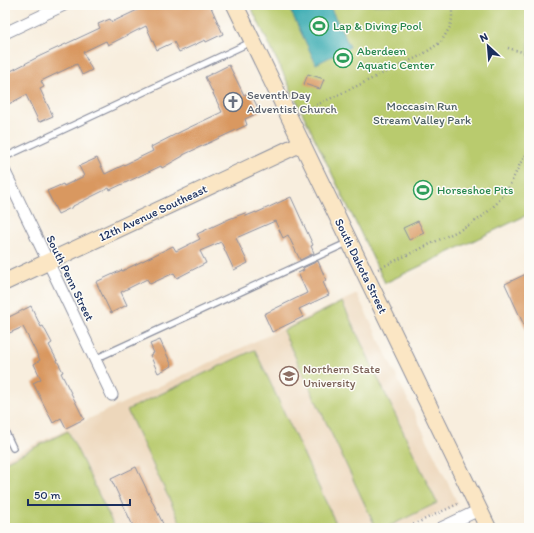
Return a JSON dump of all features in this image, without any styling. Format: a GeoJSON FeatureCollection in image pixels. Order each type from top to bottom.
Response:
{"type":"FeatureCollection","features":[{"type":"Feature","properties":{"kind":"street"},"geometry":{"type":"LineString","coordinates":[[5,33],[64,5]]}},
{"type":"Feature","properties":{"kind":"street","name":"South Dakota Street"},"geometry":{"type":"LineString","coordinates":[[234,5],[488,528]]}},
{"type":"Feature","properties":{"kind":"street","name":"12th Avenue Southeast"},"geometry":{"type":"LineString","coordinates":[[5,282],[302,143]]}},
{"type":"Feature","properties":{"kind":"street","name":"South Penn Street"},"geometry":{"type":"LineString","coordinates":[[5,172],[112,395]]}},
{"type":"Feature","properties":{"kind":"street"},"geometry":{"type":"LineString","coordinates":[[441,528],[476,503]]}},
{"type":"Feature","properties":{"kind":"lane"},"geometry":{"type":"LineString","coordinates":[[5,157],[252,42]]}},
{"type":"Feature","properties":{"kind":"lane"},"geometry":{"type":"LineString","coordinates":[[95,359],[349,242]]}},
{"type":"Feature","properties":{"kind":"lane"},"geometry":{"type":"LineString","coordinates":[[5,431],[13,448]]}},
{"type":"Feature","properties":{"kind":"path"},"geometry":{"type":"LineString","coordinates":[[302,112],[422,55],[441,42],[450,27],[452,19],[452,5]]}},
{"type":"Feature","properties":{"kind":"path"},"geometry":{"type":"LineString","coordinates":[[508,48],[529,54]]}},
{"type":"Feature","properties":{"kind":"path"},"geometry":{"type":"LineString","coordinates":[[529,73],[529,88]]}},
{"type":"Feature","properties":{"kind":"path"},"geometry":{"type":"LineString","coordinates":[[378,269],[468,226],[483,216],[497,203],[508,189],[522,160],[529,150]]}},
{"type":"Feature","properties":{"kind":"path"},"geometry":{"type":"LineString","coordinates":[[406,528],[476,503]]}},
{"type":"Feature","properties":{"kind":"shaded area","name":"Northern State University"},"geometry":{"type":"Polygon","coordinates":[[[357,294],[458,504],[406,528],[5,528],[5,458],[357,294]]]}},
{"type":"Feature","properties":{"kind":"green space","name":"Moccasin Run Stream Valley Park"},"geometry":{"type":"Polygon","coordinates":[[[250,5],[529,5],[529,214],[385,283],[250,5]]]}},
{"type":"Feature","properties":{"kind":"green space"},"geometry":{"type":"Polygon","coordinates":[[[342,302],[437,503],[385,528],[376,528],[283,331],[342,302]]]}},
{"type":"Feature","properties":{"kind":"green space"},"geometry":{"type":"Polygon","coordinates":[[[254,350],[338,528],[183,528],[127,410],[254,350]]]}},
{"type":"Feature","properties":{"kind":"green space"},"geometry":{"type":"Polygon","coordinates":[[[68,431],[115,528],[5,528],[5,462],[68,431]]]}},
{"type":"Feature","properties":{"kind":"water","name":"Lap & Diving Pool"},"geometry":{"type":"Polygon","coordinates":[[[288,5],[329,5],[350,47],[316,64],[288,5]]]}},
{"type":"Feature","properties":{"kind":"building"},"geometry":{"type":"Polygon","coordinates":[[[148,5],[210,5],[223,34],[206,42],[205,40],[179,52],[174,42],[157,50],[146,26],[108,45],[106,41],[83,52],[92,70],[82,75],[77,64],[41,81],[44,87],[40,89],[53,116],[39,122],[26,95],[5,106],[5,74],[100,28],[98,24],[110,19],[112,22],[148,5]]]}},
{"type":"Feature","properties":{"kind":"building"},"geometry":{"type":"Polygon","coordinates":[[[229,65],[244,95],[250,92],[260,112],[245,119],[247,125],[183,155],[162,168],[161,166],[110,190],[109,188],[58,214],[47,191],[63,184],[64,186],[84,176],[79,166],[97,158],[105,174],[153,151],[151,147],[222,112],[205,77],[229,65]]]}},
{"type":"Feature","properties":{"kind":"building"},"geometry":{"type":"Polygon","coordinates":[[[308,74],[324,79],[320,89],[304,84],[308,74]]]}},
{"type":"Feature","properties":{"kind":"building"},"geometry":{"type":"Polygon","coordinates":[[[291,197],[313,245],[311,246],[314,253],[300,260],[288,235],[283,238],[275,221],[236,238],[248,263],[234,270],[221,242],[200,251],[206,263],[177,278],[174,273],[150,284],[147,279],[121,292],[127,305],[111,313],[96,282],[173,246],[176,251],[200,239],[197,234],[229,219],[245,213],[246,216],[256,213],[291,197]]]}},
{"type":"Feature","properties":{"kind":"building"},"geometry":{"type":"Polygon","coordinates":[[[418,221],[424,233],[409,240],[403,228],[418,221]]]}},
{"type":"Feature","properties":{"kind":"building"},"geometry":{"type":"Polygon","coordinates":[[[318,261],[326,280],[323,282],[329,295],[299,309],[303,317],[272,332],[264,314],[307,293],[298,273],[304,270],[303,268],[318,261]]]}},
{"type":"Feature","properties":{"kind":"building"},"geometry":{"type":"Polygon","coordinates":[[[526,274],[529,281],[529,336],[505,284],[526,274]]]}},
{"type":"Feature","properties":{"kind":"building"},"geometry":{"type":"Polygon","coordinates":[[[31,306],[41,327],[43,326],[52,343],[49,345],[84,419],[66,428],[61,418],[53,423],[33,383],[41,379],[34,364],[40,360],[23,327],[5,335],[5,319],[31,306]]]}},
{"type":"Feature","properties":{"kind":"building"},"geometry":{"type":"Polygon","coordinates":[[[160,340],[172,366],[158,373],[150,355],[154,353],[150,344],[160,340]]]}},
{"type":"Feature","properties":{"kind":"building"},"geometry":{"type":"Polygon","coordinates":[[[136,467],[165,528],[134,528],[111,479],[136,467]]]}},
{"type":"Feature","properties":{"kind":"place","name":"Lap & Diving Pool"},"geometry":{"type":"Point","coordinates":[319,26]}},
{"type":"Feature","properties":{"kind":"place","name":"Aberdeen Aquatic Center"},"geometry":{"type":"Point","coordinates":[343,58]}},
{"type":"Feature","properties":{"kind":"place","name":"Seventh Day Adventist Church"},"geometry":{"type":"Point","coordinates":[233,102]}},
{"type":"Feature","properties":{"kind":"place","name":"Horseshoe Pits"},"geometry":{"type":"Point","coordinates":[423,190]}},
{"type":"Feature","properties":{"kind":"place","name":"Northern State University"},"geometry":{"type":"Point","coordinates":[289,376]}}]}
